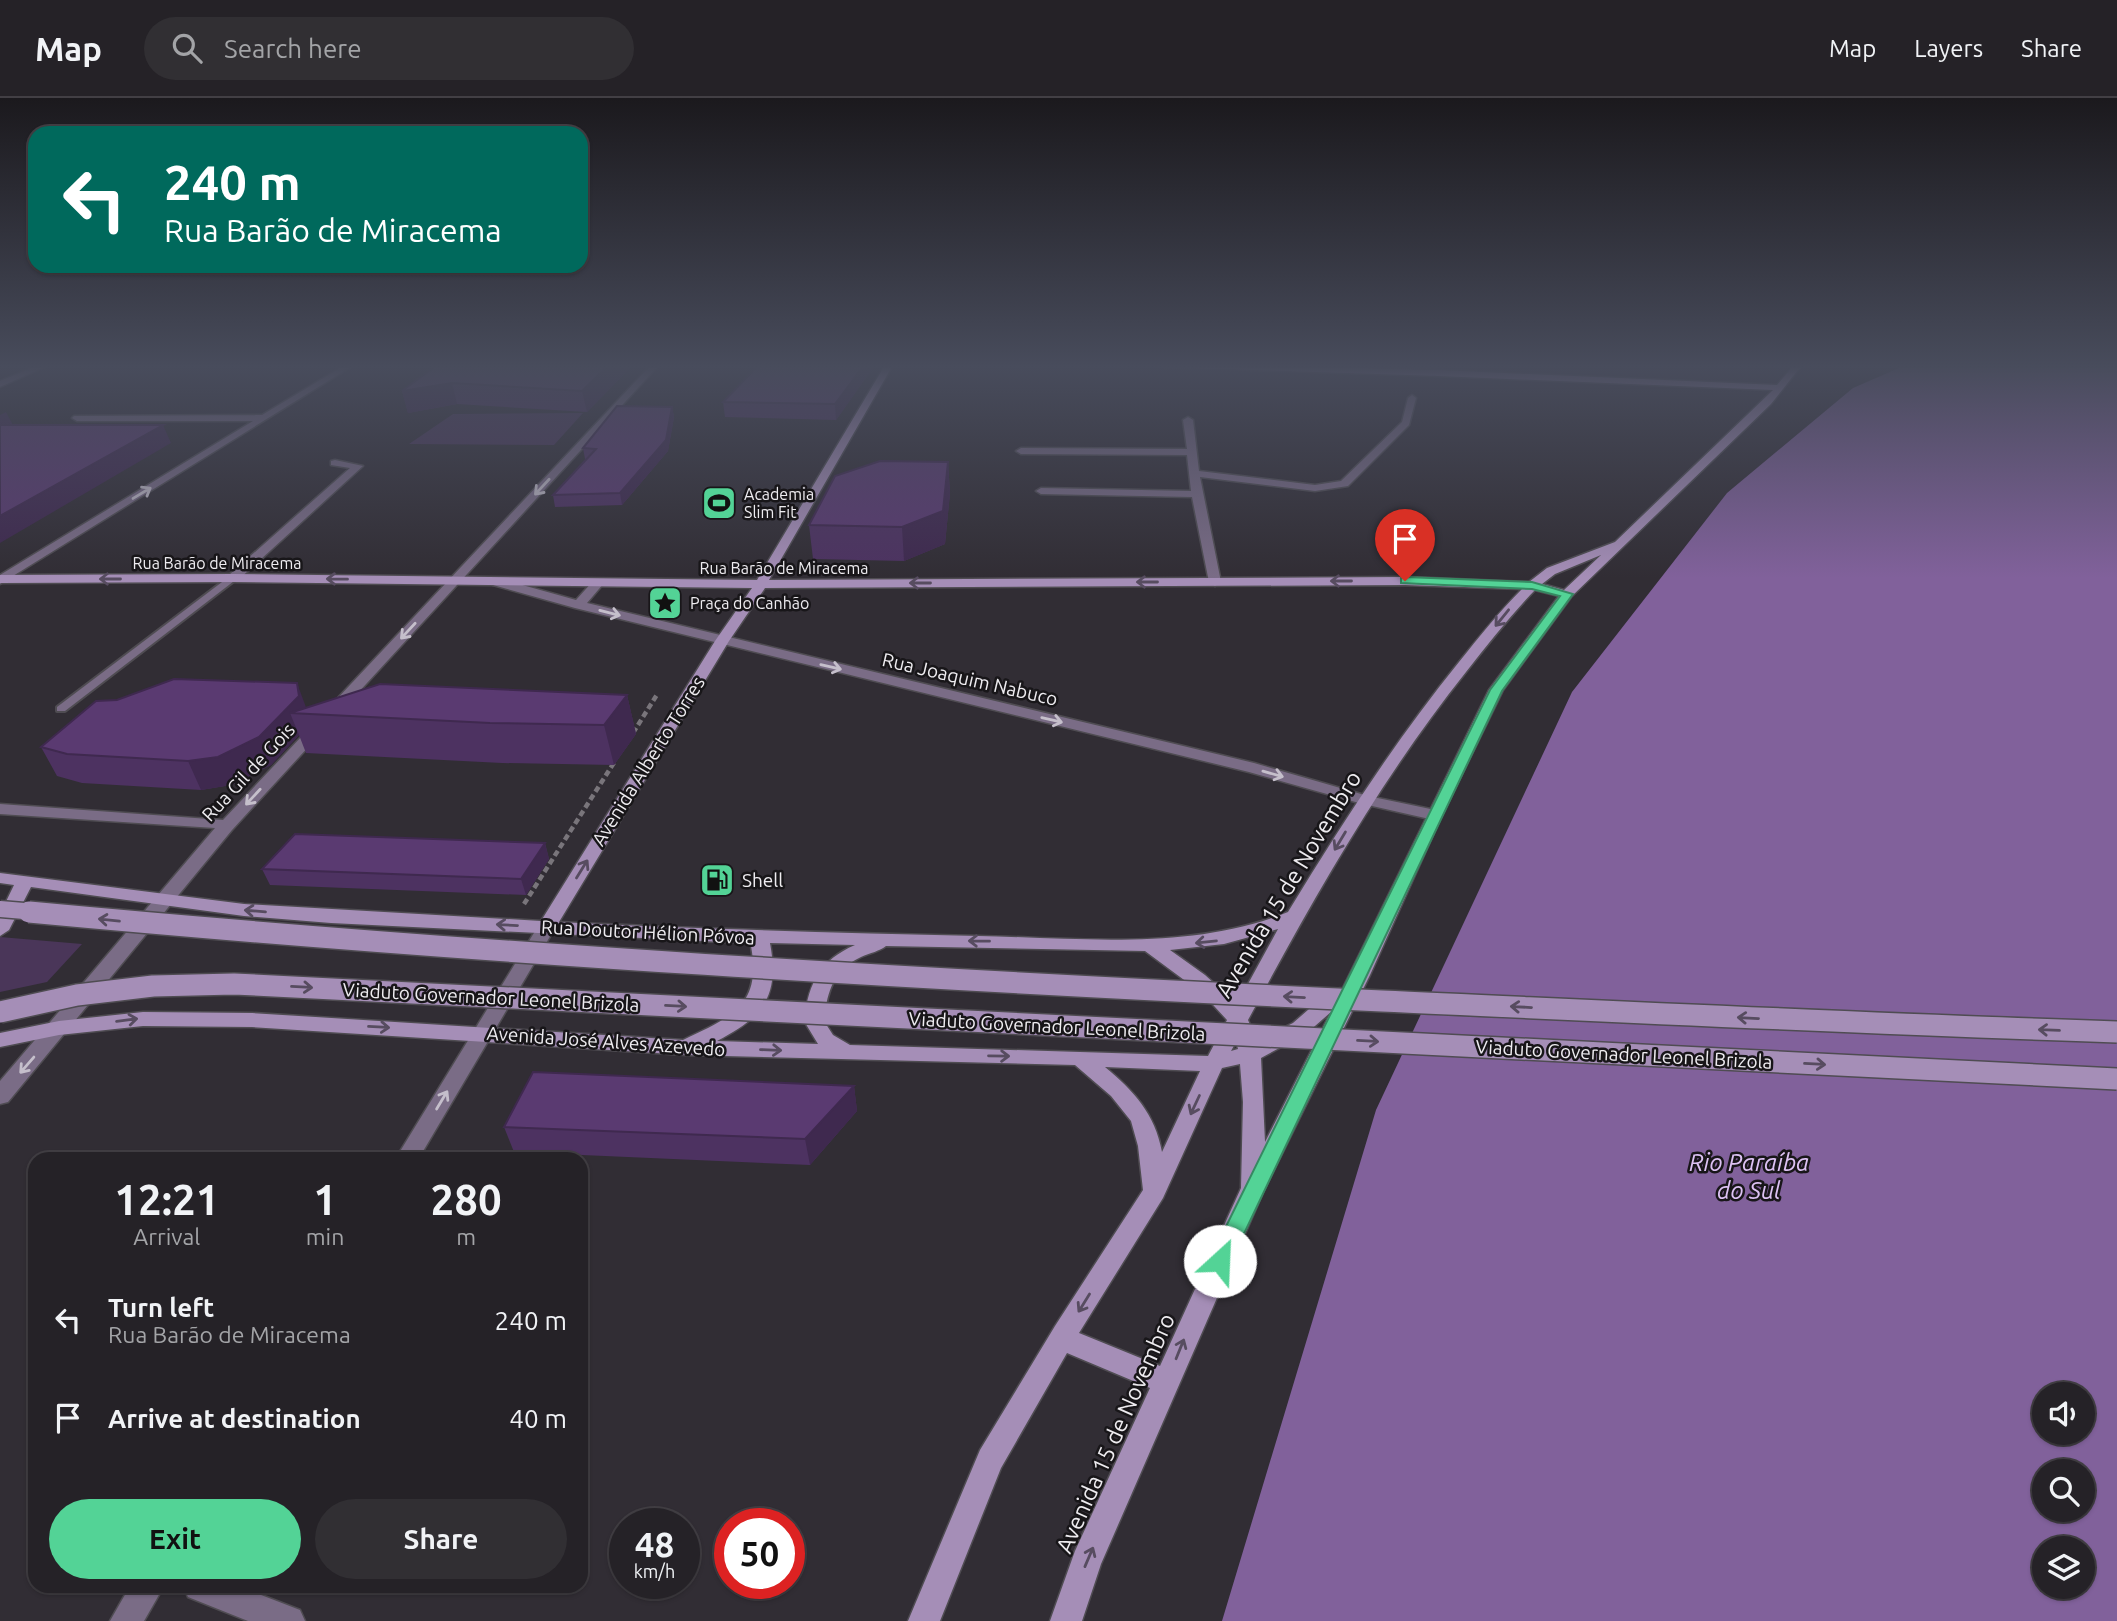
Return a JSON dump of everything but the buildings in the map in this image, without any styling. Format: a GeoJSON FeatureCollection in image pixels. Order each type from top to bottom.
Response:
{"type":"FeatureCollection","features":[{"type":"Feature","properties":{"kind":"main road","name":"Avenida Alberto Torres"},"geometry":{"type":"LineString","coordinates":[[546,928],[722,641],[761,584],[847,436]]}},
{"type":"Feature","properties":{"kind":"main road","name":"Avenida 15 de Novembro"},"geometry":{"type":"LineString","coordinates":[[1066,1621],[1086,1562],[1252,1191],[1360,975],[1434,815],[1496,690],[1567,594],[1733,436]]}},
{"type":"Feature","properties":{"kind":"main road","name":"Avenida 15 de Novembro"},"geometry":{"type":"LineString","coordinates":[[924,1621],[990,1460],[1062,1338],[1155,1191],[1213,1063],[1294,916],[1365,800],[1432,705],[1509,609],[1532,586],[1551,571],[1624,541]]}},
{"type":"Feature","properties":{"kind":"main road","name":"Rua Barão de Miracema"},"geometry":{"type":"LineString","coordinates":[[0,579],[233,578],[761,584],[1405,581],[1532,586],[1567,594]]}},
{"type":"Feature","properties":{"kind":"main road","name":"Rua Doutor Hélion Póvoa"},"geometry":{"type":"LineString","coordinates":[[0,878],[163,900],[331,917],[748,937],[1149,945],[1206,943],[1257,932],[1294,916]]}},
{"type":"Feature","properties":{"kind":"main road"},"geometry":{"type":"LineString","coordinates":[[0,930],[19,897],[24,881]]}},
{"type":"Feature","properties":{"kind":"main road","name":"Viaduto Governador Leonel Brizola"},"geometry":{"type":"LineString","coordinates":[[0,909],[250,934],[461,950],[980,982],[1943,1027],[2117,1032]]}},
{"type":"Feature","properties":{"kind":"main road"},"geometry":{"type":"LineString","coordinates":[[687,1048],[736,1023],[754,1006],[766,984],[766,963],[760,943],[748,937]]}},
{"type":"Feature","properties":{"kind":"main road"},"geometry":{"type":"LineString","coordinates":[[848,1052],[826,1040],[814,1021],[828,969],[847,954],[892,939]]}},
{"type":"Feature","properties":{"kind":"main road"},"geometry":{"type":"LineString","coordinates":[[1149,945],[1200,980],[1238,1020],[1252,1053],[1252,1191]]}},
{"type":"Feature","properties":{"kind":"main road","name":"Avenida José Alves Azevedo"},"geometry":{"type":"LineString","coordinates":[[0,1040],[59,1028],[143,1018],[252,1020],[687,1048],[1213,1063],[1252,1053],[1300,1028],[1360,975]]}},
{"type":"Feature","properties":{"kind":"main road","name":"Viaduto Governador Leonel Brizola"},"geometry":{"type":"LineString","coordinates":[[0,1012],[77,995],[153,986],[234,984],[2117,1079]]}},
{"type":"Feature","properties":{"kind":"main road"},"geometry":{"type":"LineString","coordinates":[[1080,1058],[1125,1097],[1137,1112],[1145,1129],[1155,1191]]}},
{"type":"Feature","properties":{"kind":"main road"},"geometry":{"type":"LineString","coordinates":[[1062,1338],[1167,1382]]}},
{"type":"Feature","properties":{"kind":"street"},"geometry":{"type":"LineString","coordinates":[[0,579],[234,436]]}},
{"type":"Feature","properties":{"kind":"street","name":"Rua Gil de Gois"},"geometry":{"type":"LineString","coordinates":[[0,1096],[226,825],[589,436]]}},
{"type":"Feature","properties":{"kind":"street"},"geometry":{"type":"LineString","coordinates":[[1190,436],[1197,494],[1216,582]]}},
{"type":"Feature","properties":{"kind":"street"},"geometry":{"type":"LineString","coordinates":[[1194,473],[1315,488],[1344,484],[1393,436]]}},
{"type":"Feature","properties":{"kind":"street"},"geometry":{"type":"LineString","coordinates":[[1021,451],[1192,452]]}},
{"type":"Feature","properties":{"kind":"street"},"geometry":{"type":"LineString","coordinates":[[233,578],[358,466],[335,463]]}},
{"type":"Feature","properties":{"kind":"street"},"geometry":{"type":"LineString","coordinates":[[1041,491],[1197,494]]}},
{"type":"Feature","properties":{"kind":"street","name":"Rua Joaquim Nabuco"},"geometry":{"type":"LineString","coordinates":[[497,582],[579,606],[1254,768],[1365,800],[1434,815]]}},
{"type":"Feature","properties":{"kind":"street"},"geometry":{"type":"LineString","coordinates":[[579,606],[598,583]]}},
{"type":"Feature","properties":{"kind":"street"},"geometry":{"type":"LineString","coordinates":[[0,809],[226,825]]}},
{"type":"Feature","properties":{"kind":"street","name":"Avenida Alberto Torres"},"geometry":{"type":"LineString","coordinates":[[411,1152],[546,928]]}},
{"type":"Feature","properties":{"kind":"street"},"geometry":{"type":"LineString","coordinates":[[126,1621],[144,1593]]}},
{"type":"Feature","properties":{"kind":"street"},"geometry":{"type":"LineString","coordinates":[[217,1593],[289,1621]]}},
{"type":"Feature","properties":{"kind":"lane"},"geometry":{"type":"LineString","coordinates":[[61,709],[233,578]]}},
{"type":"Feature","properties":{"kind":"shaded area"},"geometry":{"type":"Polygon","coordinates":[[[421,436],[562,436],[554,445],[409,444],[421,436]]]}},
{"type":"Feature","properties":{"kind":"shaded area"},"geometry":{"type":"Polygon","coordinates":[[[0,937],[82,944],[47,982],[0,992],[0,937]]]}},
{"type":"Feature","properties":{"kind":"water","name":"Rio Paraíba do Sul"},"geometry":{"type":"Polygon","coordinates":[[[1795,436],[2117,436],[2117,1621],[1222,1621],[1376,1110],[1572,692],[1727,493],[1795,436]]]}},
{"type":"Feature","properties":{"kind":"place","name":"Academia Slim Fit"},"geometry":{"type":"Point","coordinates":[719,503]}},
{"type":"Feature","properties":{"kind":"place","name":"Praça do Canhão"},"geometry":{"type":"Point","coordinates":[665,603]}},
{"type":"Feature","properties":{"kind":"place","name":"Shell"},"geometry":{"type":"Point","coordinates":[717,880]}},
{"type":"Feature","properties":{"kind":"route"},"geometry":{"type":"LineString","coordinates":[[1220,1261],[1496,690],[1567,594],[1532,586],[1405,581]]}}]}
